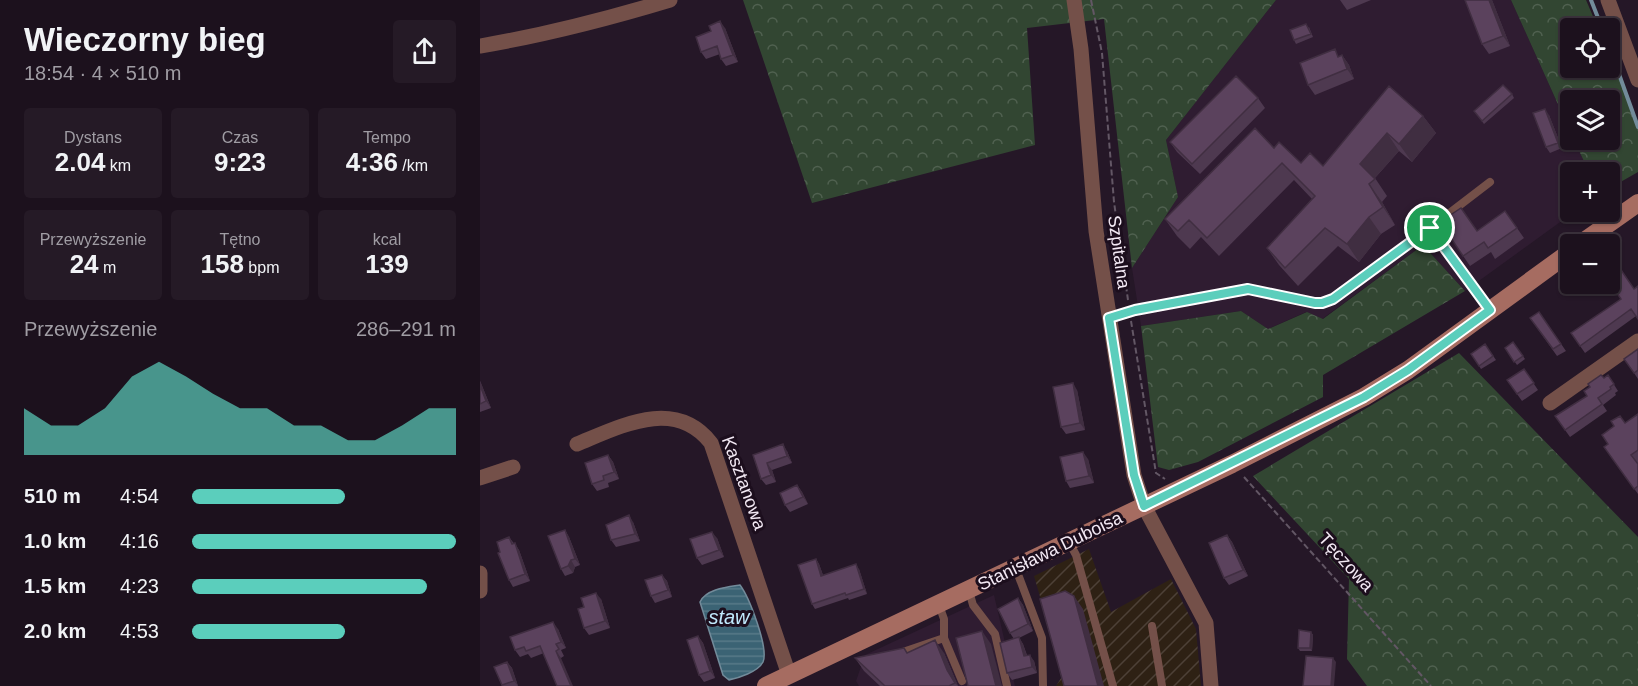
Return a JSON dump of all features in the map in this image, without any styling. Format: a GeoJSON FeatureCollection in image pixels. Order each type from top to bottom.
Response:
{"type":"FeatureCollection","features":[{"type":"Feature","properties":{"kind":"street"},"geometry":{"type":"LineString","coordinates":[[480,46],[562,30],[670,0]]}},
{"type":"Feature","properties":{"kind":"street","name":"Szpitalna"},"geometry":{"type":"LineString","coordinates":[[1074,0],[1081,49],[1095,231],[1134,475],[1144,506]]}},
{"type":"Feature","properties":{"kind":"street"},"geometry":{"type":"LineString","coordinates":[[1608,0],[1638,80]]}},
{"type":"Feature","properties":{"kind":"street"},"geometry":{"type":"LineString","coordinates":[[1594,234],[1638,202]]}},
{"type":"Feature","properties":{"kind":"street","name":"Stanisława Duboisa"},"geometry":{"type":"LineString","coordinates":[[766,686],[1232,464],[1364,397],[1408,370],[1560,259]]}},
{"type":"Feature","properties":{"kind":"street"},"geometry":{"type":"LineString","coordinates":[[1550,403],[1638,341]]}},
{"type":"Feature","properties":{"kind":"street","name":"Kasztanowa"},"geometry":{"type":"LineString","coordinates":[[577,444],[632,421],[662,417],[692,425],[702,432],[711,443],[789,675]]}},
{"type":"Feature","properties":{"kind":"street"},"geometry":{"type":"LineString","coordinates":[[480,478],[513,467]]}},
{"type":"Feature","properties":{"kind":"street"},"geometry":{"type":"LineString","coordinates":[[1144,506],[1206,623],[1211,686]]}},
{"type":"Feature","properties":{"kind":"street"},"geometry":{"type":"LineString","coordinates":[[480,573],[480,591]]}},
{"type":"Feature","properties":{"kind":"lane"},"geometry":{"type":"LineString","coordinates":[[1109,318],[1135,310],[1248,289],[1302,302],[1322,303],[1333,299],[1490,182]]}},
{"type":"Feature","properties":{"kind":"lane"},"geometry":{"type":"LineString","coordinates":[[1430,228],[1490,310]]}},
{"type":"Feature","properties":{"kind":"lane"},"geometry":{"type":"LineString","coordinates":[[1069,542],[1076,555],[1113,686]]}},
{"type":"Feature","properties":{"kind":"lane"},"geometry":{"type":"LineString","coordinates":[[1015,567],[1042,638],[1043,686]]}},
{"type":"Feature","properties":{"kind":"lane"},"geometry":{"type":"LineString","coordinates":[[968,590],[973,605],[995,634],[1007,686]]}},
{"type":"Feature","properties":{"kind":"lane"},"geometry":{"type":"LineString","coordinates":[[939,603],[944,619],[944,638],[962,681]]}},
{"type":"Feature","properties":{"kind":"lane"},"geometry":{"type":"LineString","coordinates":[[1152,626],[1162,686]]}},
{"type":"Feature","properties":{"kind":"lane"},"geometry":{"type":"LineString","coordinates":[[890,657],[944,638]]}},
{"type":"Feature","properties":{"kind":"path"},"geometry":{"type":"LineString","coordinates":[[1091,0],[1102,53],[1114,202],[1128,300]]}},
{"type":"Feature","properties":{"kind":"path"},"geometry":{"type":"LineString","coordinates":[[1132,325],[1155,471],[1163,478],[1170,479]]}},
{"type":"Feature","properties":{"kind":"path","name":"Tęczowa"},"geometry":{"type":"LineString","coordinates":[[1232,464],[1431,686]]}},
{"type":"Feature","properties":{"kind":"shaded area"},"geometry":{"type":"Polygon","coordinates":[[[1276,0],[1511,0],[1560,109],[1560,150],[1579,150],[1584,162],[1560,162],[1560,222],[1465,291],[1423,245],[1322,319],[1306,312],[1268,329],[1241,311],[1141,326],[1132,268],[1178,197],[1166,140],[1276,0]]]}},
{"type":"Feature","properties":{"kind":"shaded area"},"geometry":{"type":"Polygon","coordinates":[[[1089,549],[1111,612],[1171,579],[1196,629],[1201,686],[1056,686],[1063,675],[1034,576],[1089,549]]]}},
{"type":"Feature","properties":{"kind":"shaded area"},"geometry":{"type":"Polygon","coordinates":[[[994,595],[1015,686],[859,686],[856,681],[865,655],[994,595]]]}},
{"type":"Feature","properties":{"kind":"green space"},"geometry":{"type":"Polygon","coordinates":[[[743,0],[1276,0],[1166,140],[1178,197],[1132,268],[1104,19],[1027,28],[1035,145],[812,203],[743,0]]]}},
{"type":"Feature","properties":{"kind":"green space"},"geometry":{"type":"Polygon","coordinates":[[[1511,0],[1586,0],[1594,18],[1560,18],[1560,78],[1619,78],[1638,125],[1638,172],[1620,182],[1620,162],[1584,162],[1579,150],[1620,150],[1620,90],[1560,90],[1560,109],[1511,0]]]}},
{"type":"Feature","properties":{"kind":"green space"},"geometry":{"type":"Polygon","coordinates":[[[1423,245],[1465,291],[1323,375],[1323,397],[1198,462],[1169,470],[1158,467],[1141,326],[1241,311],[1268,329],[1307,312],[1323,319],[1423,245]]]}},
{"type":"Feature","properties":{"kind":"green space"},"geometry":{"type":"Polygon","coordinates":[[[1459,353],[1638,537],[1638,686],[1367,686],[1347,659],[1349,579],[1253,476],[1459,353]]]}},
{"type":"Feature","properties":{"kind":"water","name":"staw"},"geometry":{"type":"Polygon","coordinates":[[[740,585],[757,623],[764,655],[763,662],[757,669],[729,680],[723,675],[700,602],[712,591],[740,585]]]}},
{"type":"Feature","properties":{"kind":"building"},"geometry":{"type":"Polygon","coordinates":[[[1465,0],[1489,0],[1503,36],[1482,44],[1465,0]]]}},
{"type":"Feature","properties":{"kind":"building"},"geometry":{"type":"Polygon","coordinates":[[[720,21],[733,55],[721,59],[717,46],[701,52],[696,37],[711,31],[709,26],[720,21]]]}},
{"type":"Feature","properties":{"kind":"building"},"geometry":{"type":"Polygon","coordinates":[[[1306,24],[1311,34],[1294,40],[1290,30],[1306,24]]]}},
{"type":"Feature","properties":{"kind":"building"},"geometry":{"type":"Polygon","coordinates":[[[1335,49],[1338,57],[1342,55],[1347,69],[1308,85],[1300,63],[1335,49]]]}},
{"type":"Feature","properties":{"kind":"building"},"geometry":{"type":"Polygon","coordinates":[[[1236,76],[1258,98],[1192,164],[1170,142],[1236,76]]]}},
{"type":"Feature","properties":{"kind":"building"},"geometry":{"type":"Polygon","coordinates":[[[1503,85],[1512,94],[1482,121],[1474,111],[1503,85]]]}},
{"type":"Feature","properties":{"kind":"building"},"geometry":{"type":"Polygon","coordinates":[[[1389,86],[1423,116],[1399,144],[1387,133],[1360,164],[1375,179],[1369,184],[1383,207],[1369,217],[1347,244],[1325,228],[1285,268],[1267,248],[1315,196],[1282,163],[1207,238],[1189,220],[1178,231],[1165,219],[1255,128],[1274,148],[1279,142],[1301,163],[1310,153],[1323,166],[1389,86]]]}},
{"type":"Feature","properties":{"kind":"building"},"geometry":{"type":"Polygon","coordinates":[[[1545,109],[1558,143],[1546,147],[1533,113],[1545,109]]]}},
{"type":"Feature","properties":{"kind":"building"},"geometry":{"type":"Polygon","coordinates":[[[1461,208],[1477,231],[1505,211],[1517,228],[1488,248],[1484,242],[1463,256],[1440,222],[1461,208]]]}},
{"type":"Feature","properties":{"kind":"building"},"geometry":{"type":"Polygon","coordinates":[[[1620,268],[1634,289],[1638,286],[1638,319],[1631,309],[1580,346],[1571,333],[1621,299],[1618,294],[1620,294],[1620,268]]]}},
{"type":"Feature","properties":{"kind":"building"},"geometry":{"type":"Polygon","coordinates":[[[1539,312],[1561,344],[1553,349],[1530,318],[1539,312]]]}},
{"type":"Feature","properties":{"kind":"building"},"geometry":{"type":"Polygon","coordinates":[[[1513,342],[1523,356],[1514,362],[1505,348],[1513,342]]]}},
{"type":"Feature","properties":{"kind":"building"},"geometry":{"type":"Polygon","coordinates":[[[1485,344],[1493,356],[1479,366],[1471,354],[1485,344]]]}},
{"type":"Feature","properties":{"kind":"building"},"geometry":{"type":"Polygon","coordinates":[[[1638,349],[1638,370],[1634,373],[1624,359],[1638,349]]]}},
{"type":"Feature","properties":{"kind":"building"},"geometry":{"type":"Polygon","coordinates":[[[1524,369],[1534,383],[1517,394],[1507,380],[1524,369]]]}},
{"type":"Feature","properties":{"kind":"building"},"geometry":{"type":"Polygon","coordinates":[[[1601,375],[1604,378],[1608,375],[1614,384],[1598,398],[1602,404],[1565,430],[1555,416],[1587,396],[1584,391],[1590,387],[1588,384],[1601,375]]]}},
{"type":"Feature","properties":{"kind":"building"},"geometry":{"type":"Polygon","coordinates":[[[1073,383],[1080,423],[1061,427],[1053,387],[1073,383]]]}},
{"type":"Feature","properties":{"kind":"building"},"geometry":{"type":"Polygon","coordinates":[[[480,385],[486,401],[480,404],[480,385]]]}},
{"type":"Feature","properties":{"kind":"building"},"geometry":{"type":"Polygon","coordinates":[[[1638,414],[1638,450],[1631,455],[1638,464],[1638,486],[1634,489],[1604,447],[1608,444],[1602,435],[1614,426],[1611,421],[1620,416],[1625,423],[1638,414]]]}},
{"type":"Feature","properties":{"kind":"building"},"geometry":{"type":"Polygon","coordinates":[[[783,444],[787,456],[767,463],[771,475],[761,479],[753,455],[783,444]]]}},
{"type":"Feature","properties":{"kind":"building"},"geometry":{"type":"Polygon","coordinates":[[[1083,452],[1089,476],[1066,481],[1060,457],[1083,452]]]}},
{"type":"Feature","properties":{"kind":"building"},"geometry":{"type":"Polygon","coordinates":[[[608,455],[614,472],[603,476],[604,480],[592,484],[585,463],[608,455]]]}},
{"type":"Feature","properties":{"kind":"building"},"geometry":{"type":"Polygon","coordinates":[[[797,485],[803,497],[785,505],[780,493],[797,485]]]}},
{"type":"Feature","properties":{"kind":"building"},"geometry":{"type":"Polygon","coordinates":[[[629,515],[635,534],[611,540],[606,525],[629,515]]]}},
{"type":"Feature","properties":{"kind":"building"},"geometry":{"type":"Polygon","coordinates":[[[565,530],[575,559],[561,569],[548,536],[565,530]]]}},
{"type":"Feature","properties":{"kind":"building"},"geometry":{"type":"Polygon","coordinates":[[[712,532],[719,550],[697,558],[690,539],[712,532]]]}},
{"type":"Feature","properties":{"kind":"building"},"geometry":{"type":"Polygon","coordinates":[[[1227,535],[1243,570],[1224,578],[1209,543],[1227,535]]]}},
{"type":"Feature","properties":{"kind":"building"},"geometry":{"type":"Polygon","coordinates":[[[509,537],[512,544],[515,543],[525,574],[509,580],[498,553],[500,552],[497,542],[509,537]]]}},
{"type":"Feature","properties":{"kind":"building"},"geometry":{"type":"Polygon","coordinates":[[[816,559],[821,576],[856,564],[864,589],[812,604],[798,565],[816,559]]]}},
{"type":"Feature","properties":{"kind":"building"},"geometry":{"type":"Polygon","coordinates":[[[662,575],[668,590],[651,596],[645,580],[662,575]]]}},
{"type":"Feature","properties":{"kind":"building"},"geometry":{"type":"Polygon","coordinates":[[[1065,591],[1074,596],[1098,686],[1064,686],[1040,599],[1065,591]]]}},
{"type":"Feature","properties":{"kind":"building"},"geometry":{"type":"Polygon","coordinates":[[[596,593],[605,621],[584,628],[578,609],[584,607],[581,598],[596,593]]]}},
{"type":"Feature","properties":{"kind":"building"},"geometry":{"type":"Polygon","coordinates":[[[1018,598],[1028,624],[1010,633],[998,609],[1018,598]]]}},
{"type":"Feature","properties":{"kind":"building"},"geometry":{"type":"Polygon","coordinates":[[[553,622],[561,642],[556,644],[559,649],[556,651],[571,686],[557,686],[540,646],[526,651],[524,647],[515,650],[510,637],[553,622]]]}},
{"type":"Feature","properties":{"kind":"building"},"geometry":{"type":"Polygon","coordinates":[[[1299,630],[1311,632],[1310,648],[1298,648],[1299,630]]]}},
{"type":"Feature","properties":{"kind":"building"},"geometry":{"type":"Polygon","coordinates":[[[982,631],[996,686],[968,686],[956,638],[982,631]]]}},
{"type":"Feature","properties":{"kind":"building"},"geometry":{"type":"Polygon","coordinates":[[[698,636],[710,671],[699,675],[687,640],[698,636]]]}},
{"type":"Feature","properties":{"kind":"building"},"geometry":{"type":"Polygon","coordinates":[[[1019,637],[1024,656],[1030,655],[1032,667],[1007,673],[1000,643],[1019,637]]]}},
{"type":"Feature","properties":{"kind":"building"},"geometry":{"type":"Polygon","coordinates":[[[935,640],[955,683],[949,686],[885,686],[855,658],[904,648],[907,653],[935,640]]]}},
{"type":"Feature","properties":{"kind":"building"},"geometry":{"type":"Polygon","coordinates":[[[1306,656],[1333,658],[1331,686],[1303,686],[1306,656]]]}},
{"type":"Feature","properties":{"kind":"building"},"geometry":{"type":"Polygon","coordinates":[[[507,662],[514,681],[502,685],[494,667],[507,662]]]}},
{"type":"Feature","properties":{"kind":"waterway"},"geometry":{"type":"LineString","coordinates":[[1591,0],[1598,18]]}},
{"type":"Feature","properties":{"kind":"waterway"},"geometry":{"type":"LineString","coordinates":[[1620,77],[1638,127]]}},
{"type":"Feature","properties":{"kind":"route"},"geometry":{"type":"LineString","coordinates":[[1430,228],[1490,310],[1408,370],[1364,397],[1144,506],[1134,475],[1109,318],[1135,310],[1248,289],[1302,302],[1322,303],[1333,299],[1430,228]]}}]}
